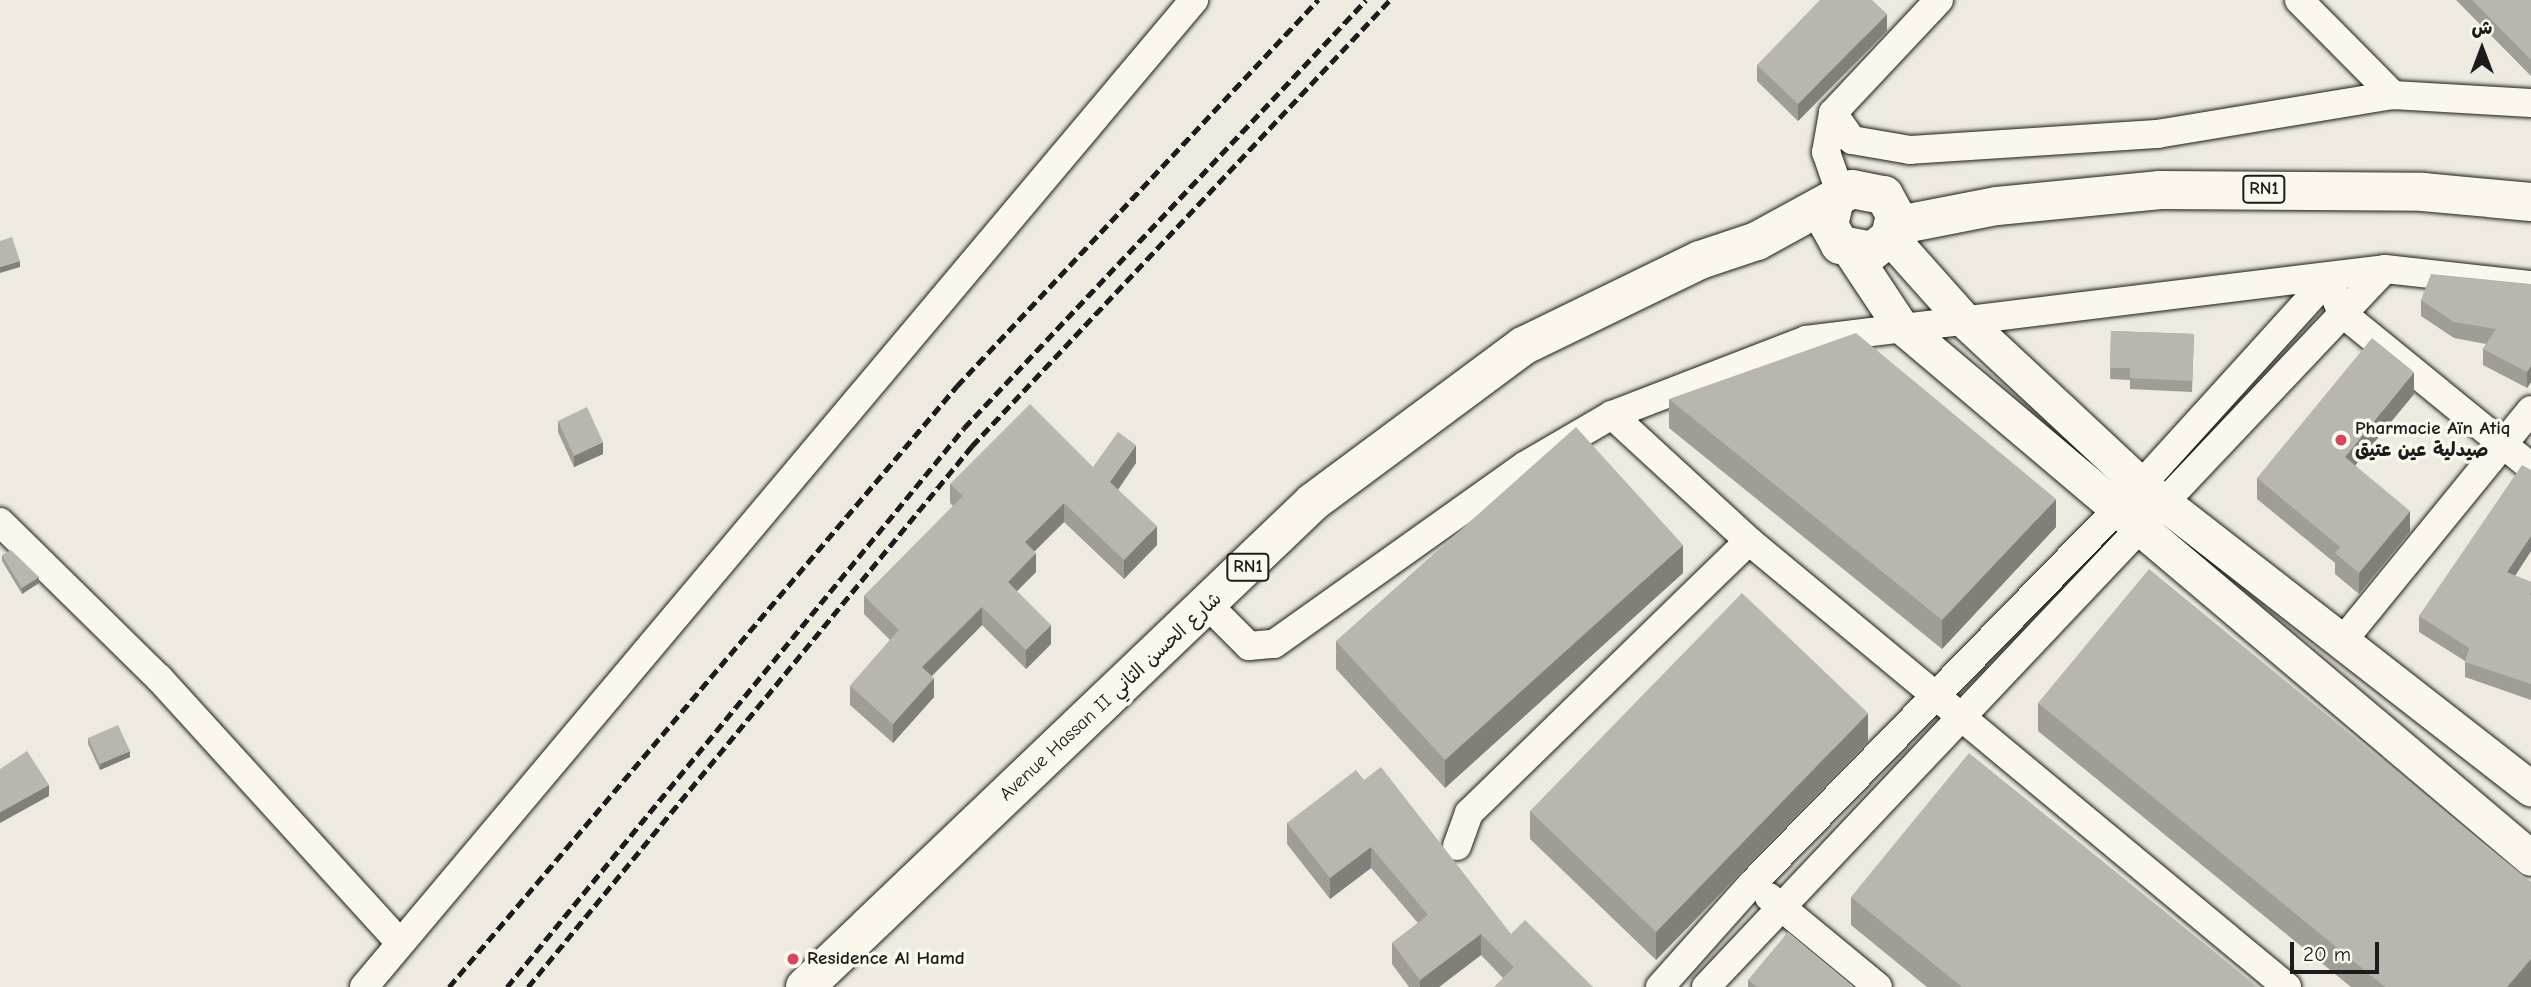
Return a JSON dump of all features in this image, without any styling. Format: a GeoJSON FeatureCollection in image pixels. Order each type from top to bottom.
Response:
{"type":"FeatureCollection","features":[{"type":"Feature","properties":{"kind":"main road","name":"Avenue Hassan II شارع الحسن الثاني"},"geometry":{"type":"LineString","coordinates":[[805,987],[1208,606],[1313,502],[1523,346],[1700,260],[1757,241],[1840,221],[1863,187],[1890,220]]}},
{"type":"Feature","properties":{"kind":"main road","name":"Avenue Hassan II شارع الحسن الثاني"},"geometry":{"type":"LineString","coordinates":[[1890,220],[2160,190],[2276,188],[2531,202]]}},
{"type":"Feature","properties":{"kind":"main road","name":"Avenue Hassan II شارع الحسن الثاني"},"geometry":{"type":"LineString","coordinates":[[1840,221],[1872,251],[1890,220]]}},
{"type":"Feature","properties":{"kind":"street"},"geometry":{"type":"LineString","coordinates":[[364,987],[914,340],[1194,0]]}},
{"type":"Feature","properties":{"kind":"street"},"geometry":{"type":"LineString","coordinates":[[1939,0],[1833,113],[1826,152],[1840,221],[1899,324],[2531,858]]}},
{"type":"Feature","properties":{"kind":"street"},"geometry":{"type":"LineString","coordinates":[[2299,0],[2393,95]]}},
{"type":"Feature","properties":{"kind":"street"},"geometry":{"type":"LineString","coordinates":[[1833,113],[1852,140],[1910,150],[2157,134],[2393,95],[2531,103]]}},
{"type":"Feature","properties":{"kind":"street"},"geometry":{"type":"LineString","coordinates":[[1890,220],[1964,320],[2153,494],[2345,638],[2531,789]]}},
{"type":"Feature","properties":{"kind":"street"},"geometry":{"type":"LineString","coordinates":[[1208,606],[1249,646],[1274,644],[1526,465],[1612,415],[1762,354],[1899,324],[1964,320],[2328,279],[2385,269],[2531,285]]}},
{"type":"Feature","properties":{"kind":"street"},"geometry":{"type":"LineString","coordinates":[[1706,987],[1786,908],[1965,720],[2153,494],[2385,269]]}},
{"type":"Feature","properties":{"kind":"street"},"geometry":{"type":"LineString","coordinates":[[2328,279],[2342,313],[2531,467]]}},
{"type":"Feature","properties":{"kind":"street"},"geometry":{"type":"LineString","coordinates":[[2153,494],[2328,279]]}},
{"type":"Feature","properties":{"kind":"street"},"geometry":{"type":"LineString","coordinates":[[2345,638],[2531,410]]}},
{"type":"Feature","properties":{"kind":"street"},"geometry":{"type":"LineString","coordinates":[[1612,415],[1749,541],[2287,987]]}},
{"type":"Feature","properties":{"kind":"street"},"geometry":{"type":"LineString","coordinates":[[1660,987],[1751,885],[1935,694],[2129,520]]}},
{"type":"Feature","properties":{"kind":"street"},"geometry":{"type":"LineString","coordinates":[[0,522],[159,678],[400,943]]}},
{"type":"Feature","properties":{"kind":"street"},"geometry":{"type":"LineString","coordinates":[[1457,846],[1469,813],[1749,541]]}},
{"type":"Feature","properties":{"kind":"street"},"geometry":{"type":"LineString","coordinates":[[1751,885],[1786,908],[1878,987]]}},
{"type":"Feature","properties":{"kind":"building"},"geometry":{"type":"Polygon","coordinates":[[[1820,0],[1872,0],[1887,14],[1798,104],[1757,65],[1820,0]]]}},
{"type":"Feature","properties":{"kind":"building"},"geometry":{"type":"Polygon","coordinates":[[[2472,0],[2531,0],[2531,60],[2472,0]]]}},
{"type":"Feature","properties":{"kind":"building"},"geometry":{"type":"Polygon","coordinates":[[[12,237],[20,261],[0,267],[0,241],[12,237]]]}},
{"type":"Feature","properties":{"kind":"building"},"geometry":{"type":"Polygon","coordinates":[[[2431,274],[2531,284],[2531,366],[2527,372],[2483,349],[2496,329],[2454,322],[2421,300],[2431,274]]]}},
{"type":"Feature","properties":{"kind":"building"},"geometry":{"type":"Polygon","coordinates":[[[2111,331],[2194,334],[2192,381],[2130,378],[2130,368],[2110,368],[2111,331]]]}},
{"type":"Feature","properties":{"kind":"building"},"geometry":{"type":"Polygon","coordinates":[[[1856,333],[2056,499],[1942,620],[1669,399],[1856,333]]]}},
{"type":"Feature","properties":{"kind":"building","name":"Pharmacie Aïn Atiq صيدلية عين عتيق"},"geometry":{"type":"Polygon","coordinates":[[[2372,338],[2414,372],[2345,457],[2410,511],[2359,573],[2335,553],[2340,547],[2257,478],[2372,338]]]}},
{"type":"Feature","properties":{"kind":"building"},"geometry":{"type":"Polygon","coordinates":[[[1030,404],[1093,467],[1118,432],[1136,445],[1110,482],[1157,526],[1124,560],[1064,503],[1025,542],[1036,553],[1008,582],[1051,625],[1026,650],[982,607],[922,667],[934,678],[893,724],[850,686],[899,630],[864,596],[963,496],[950,484],[1030,404]]]}},
{"type":"Feature","properties":{"kind":"building"},"geometry":{"type":"Polygon","coordinates":[[[587,407],[603,442],[574,456],[558,421],[587,407]]]}},
{"type":"Feature","properties":{"kind":"building"},"geometry":{"type":"Polygon","coordinates":[[[1576,427],[1683,545],[1445,760],[1336,641],[1576,427]]]}},
{"type":"Feature","properties":{"kind":"building"},"geometry":{"type":"Polygon","coordinates":[[[2522,465],[2531,470],[2531,536],[2507,572],[2531,582],[2531,684],[2465,662],[2469,648],[2419,616],[2522,465]]]}},
{"type":"Feature","properties":{"kind":"building"},"geometry":{"type":"Polygon","coordinates":[[[11,550],[39,577],[22,588],[2,555],[11,550]]]}},
{"type":"Feature","properties":{"kind":"building"},"geometry":{"type":"Polygon","coordinates":[[[2149,569],[2531,882],[2531,959],[2507,987],[2385,987],[2038,703],[2149,569]]]}},
{"type":"Feature","properties":{"kind":"building"},"geometry":{"type":"Polygon","coordinates":[[[1742,593],[1868,713],[1656,932],[1530,811],[1742,593]]]}},
{"type":"Feature","properties":{"kind":"building"},"geometry":{"type":"Polygon","coordinates":[[[118,725],[130,751],[100,764],[88,738],[118,725]]]}},
{"type":"Feature","properties":{"kind":"building"},"geometry":{"type":"Polygon","coordinates":[[[27,751],[49,785],[0,812],[0,769],[27,751]]]}},
{"type":"Feature","properties":{"kind":"building"},"geometry":{"type":"Polygon","coordinates":[[[1969,753],[2258,987],[1962,987],[1851,897],[1969,753]]]}},
{"type":"Feature","properties":{"kind":"building"},"geometry":{"type":"Polygon","coordinates":[[[1381,767],[1511,934],[1525,920],[1593,987],[1494,987],[1514,967],[1481,934],[1420,980],[1392,943],[1428,915],[1371,847],[1330,878],[1287,823],[1356,770],[1364,780],[1381,767]]]}},
{"type":"Feature","properties":{"kind":"building"},"geometry":{"type":"Polygon","coordinates":[[[1788,932],[1854,987],[1757,987],[1748,980],[1788,932]]]}},
{"type":"Feature","properties":{"kind":"railway"},"geometry":{"type":"LineString","coordinates":[[449,987],[957,386],[1318,0]]}},
{"type":"Feature","properties":{"kind":"railway"},"geometry":{"type":"LineString","coordinates":[[507,987],[964,428],[1366,0]]}},
{"type":"Feature","properties":{"kind":"railway"},"geometry":{"type":"LineString","coordinates":[[528,987],[972,446],[1390,0]]}},
{"type":"Feature","properties":{"kind":"place","name":"Pharmacie Aïn Atiq صيدلية عين عتيق"},"geometry":{"type":"Point","coordinates":[2341,440]}},
{"type":"Feature","properties":{"kind":"place","name":"Residence Al Hamd"},"geometry":{"type":"Point","coordinates":[793,959]}}]}
